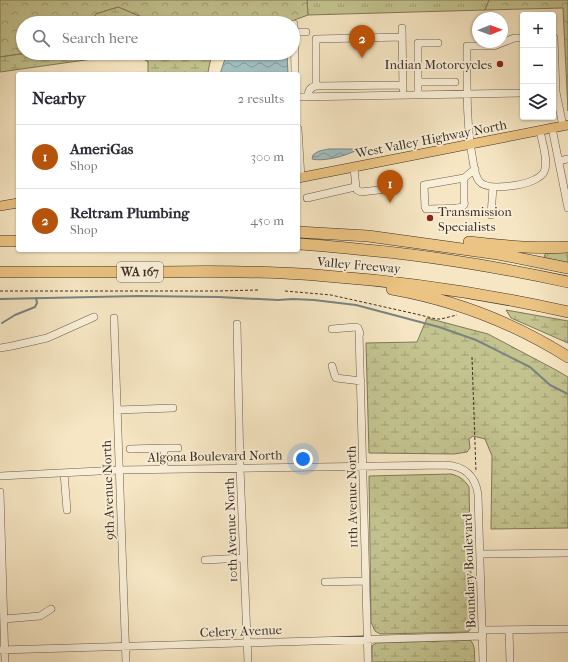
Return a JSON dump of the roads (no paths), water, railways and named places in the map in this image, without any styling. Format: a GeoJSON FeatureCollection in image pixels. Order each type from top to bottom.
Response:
{"type":"FeatureCollection","features":[{"type":"Feature","properties":{"kind":"highway"},"geometry":{"type":"LineString","coordinates":[[300,232],[368,236],[498,254],[568,268]]}},
{"type":"Feature","properties":{"kind":"highway"},"geometry":{"type":"LineString","coordinates":[[368,236],[405,236],[519,247],[568,247]]}},
{"type":"Feature","properties":{"kind":"highway"},"geometry":{"type":"LineString","coordinates":[[0,241],[16,241]]}},
{"type":"Feature","properties":{"kind":"highway","name":"Valley Freeway"},"geometry":{"type":"LineString","coordinates":[[300,244],[420,256],[462,262],[568,282]]}},
{"type":"Feature","properties":{"kind":"highway","name":"Valley Freeway"},"geometry":{"type":"LineString","coordinates":[[0,272],[202,271],[326,276],[409,284],[498,298],[568,312]]}},
{"type":"Feature","properties":{"kind":"highway"},"geometry":{"type":"LineString","coordinates":[[280,273],[414,293],[440,300],[506,323],[568,357]]}},
{"type":"Feature","properties":{"kind":"main road","name":"West Valley Highway North"},"geometry":{"type":"LineString","coordinates":[[300,178],[565,126]]}},
{"type":"Feature","properties":{"kind":"main road"},"geometry":{"type":"LineString","coordinates":[[0,206],[16,203]]}},
{"type":"Feature","properties":{"kind":"street"},"geometry":{"type":"LineString","coordinates":[[402,28],[403,95]]}},
{"type":"Feature","properties":{"kind":"street"},"geometry":{"type":"LineString","coordinates":[[300,32],[306,32]]}},
{"type":"Feature","properties":{"kind":"street"},"geometry":{"type":"LineString","coordinates":[[316,86],[316,39],[402,37]]}},
{"type":"Feature","properties":{"kind":"street"},"geometry":{"type":"LineString","coordinates":[[520,38],[514,38],[494,46],[467,46],[470,145],[475,169],[480,183],[493,187],[506,186],[528,182],[538,178],[544,172],[546,165],[540,131]]}},
{"type":"Feature","properties":{"kind":"street"},"geometry":{"type":"LineString","coordinates":[[418,95],[418,43],[438,43]]}},
{"type":"Feature","properties":{"kind":"street"},"geometry":{"type":"LineString","coordinates":[[554,48],[554,84]]}},
{"type":"Feature","properties":{"kind":"street"},"geometry":{"type":"LineString","coordinates":[[295,60],[295,72]]}},
{"type":"Feature","properties":{"kind":"street"},"geometry":{"type":"LineString","coordinates":[[418,82],[455,82]]}},
{"type":"Feature","properties":{"kind":"street"},"geometry":{"type":"LineString","coordinates":[[308,97],[310,89],[316,86],[403,85]]}},
{"type":"Feature","properties":{"kind":"street"},"geometry":{"type":"LineString","coordinates":[[300,97],[520,93]]}},
{"type":"Feature","properties":{"kind":"street"},"geometry":{"type":"LineString","coordinates":[[556,98],[565,126]]}},
{"type":"Feature","properties":{"kind":"street"},"geometry":{"type":"LineString","coordinates":[[552,128],[568,208]]}},
{"type":"Feature","properties":{"kind":"street"},"geometry":{"type":"LineString","coordinates":[[558,161],[568,159]]}},
{"type":"Feature","properties":{"kind":"street"},"geometry":{"type":"LineString","coordinates":[[354,168],[357,190],[361,192],[387,189]]}},
{"type":"Feature","properties":{"kind":"street"},"geometry":{"type":"LineString","coordinates":[[464,178],[464,205],[426,209],[424,184],[464,178],[475,169]]}},
{"type":"Feature","properties":{"kind":"street"},"geometry":{"type":"LineString","coordinates":[[307,198],[356,187]]}},
{"type":"Feature","properties":{"kind":"street"},"geometry":{"type":"LineString","coordinates":[[490,215],[493,187]]}},
{"type":"Feature","properties":{"kind":"street"},"geometry":{"type":"LineString","coordinates":[[0,348],[47,338],[94,317]]}},
{"type":"Feature","properties":{"kind":"street","name":"9th Avenue North"},"geometry":{"type":"LineString","coordinates":[[114,318],[126,662]]}},
{"type":"Feature","properties":{"kind":"street","name":"10th Avenue North"},"geometry":{"type":"LineString","coordinates":[[237,324],[240,468],[248,662]]}},
{"type":"Feature","properties":{"kind":"street","name":"11th Avenue North"},"geometry":{"type":"LineString","coordinates":[[332,328],[356,327],[358,328],[359,333],[368,662]]}},
{"type":"Feature","properties":{"kind":"street"},"geometry":{"type":"LineString","coordinates":[[332,366],[336,378],[361,381]]}},
{"type":"Feature","properties":{"kind":"street"},"geometry":{"type":"LineString","coordinates":[[117,410],[173,408]]}},
{"type":"Feature","properties":{"kind":"street"},"geometry":{"type":"LineString","coordinates":[[130,448],[178,448]]}},
{"type":"Feature","properties":{"kind":"street"},"geometry":{"type":"LineString","coordinates":[[164,448],[164,469]]}},
{"type":"Feature","properties":{"kind":"street","name":"Algona Boulevard North"},"geometry":{"type":"LineString","coordinates":[[0,476],[119,470],[451,465],[460,467],[467,472],[473,480]]}},
{"type":"Feature","properties":{"kind":"street"},"geometry":{"type":"LineString","coordinates":[[64,473],[67,510]]}},
{"type":"Feature","properties":{"kind":"street","name":"Boundary Boulevard"},"geometry":{"type":"LineString","coordinates":[[473,480],[478,494],[483,662]]}},
{"type":"Feature","properties":{"kind":"street"},"geometry":{"type":"LineString","coordinates":[[0,492],[1,576],[4,618],[2,650],[5,662]]}},
{"type":"Feature","properties":{"kind":"street"},"geometry":{"type":"LineString","coordinates":[[480,554],[568,553]]}},
{"type":"Feature","properties":{"kind":"street"},"geometry":{"type":"LineString","coordinates":[[205,560],[244,558]]}},
{"type":"Feature","properties":{"kind":"street"},"geometry":{"type":"LineString","coordinates":[[325,582],[366,581]]}},
{"type":"Feature","properties":{"kind":"street"},"geometry":{"type":"LineString","coordinates":[[4,618],[40,616],[51,609]]}},
{"type":"Feature","properties":{"kind":"street","name":"Celery Avenue"},"geometry":{"type":"LineString","coordinates":[[2,650],[368,639],[483,633],[509,630],[568,629]]}},
{"type":"Feature","properties":{"kind":"street"},"geometry":{"type":"LineString","coordinates":[[509,630],[510,662]]}},
{"type":"Feature","properties":{"kind":"water"},"geometry":{"type":"Polygon","coordinates":[[[225,60],[287,60],[288,72],[221,72],[225,60]]]}},
{"type":"Feature","properties":{"kind":"water"},"geometry":{"type":"Polygon","coordinates":[[[329,149],[355,149],[355,151],[334,158],[322,160],[312,159],[313,155],[316,153],[329,149]]]}},
{"type":"Feature","properties":{"kind":"waterway"},"geometry":{"type":"LineString","coordinates":[[0,299],[139,296],[219,297],[314,300],[356,305],[439,327],[476,340],[530,367],[550,385],[568,394]]}},
{"type":"Feature","properties":{"kind":"waterway"},"geometry":{"type":"LineString","coordinates":[[2,323],[15,315],[35,307],[37,303],[36,298]]}},
{"type":"Feature","properties":{"kind":"place","name":"Reltram Plumbing"},"geometry":{"type":"Point","coordinates":[362,58]}},
{"type":"Feature","properties":{"kind":"place","name":"Indian Motorcycles"},"geometry":{"type":"Point","coordinates":[500,64]}},
{"type":"Feature","properties":{"kind":"place","name":"AmeriGas"},"geometry":{"type":"Point","coordinates":[390,203]}},
{"type":"Feature","properties":{"kind":"place","name":"Transmission Specialists"},"geometry":{"type":"Point","coordinates":[430,218]}}]}
